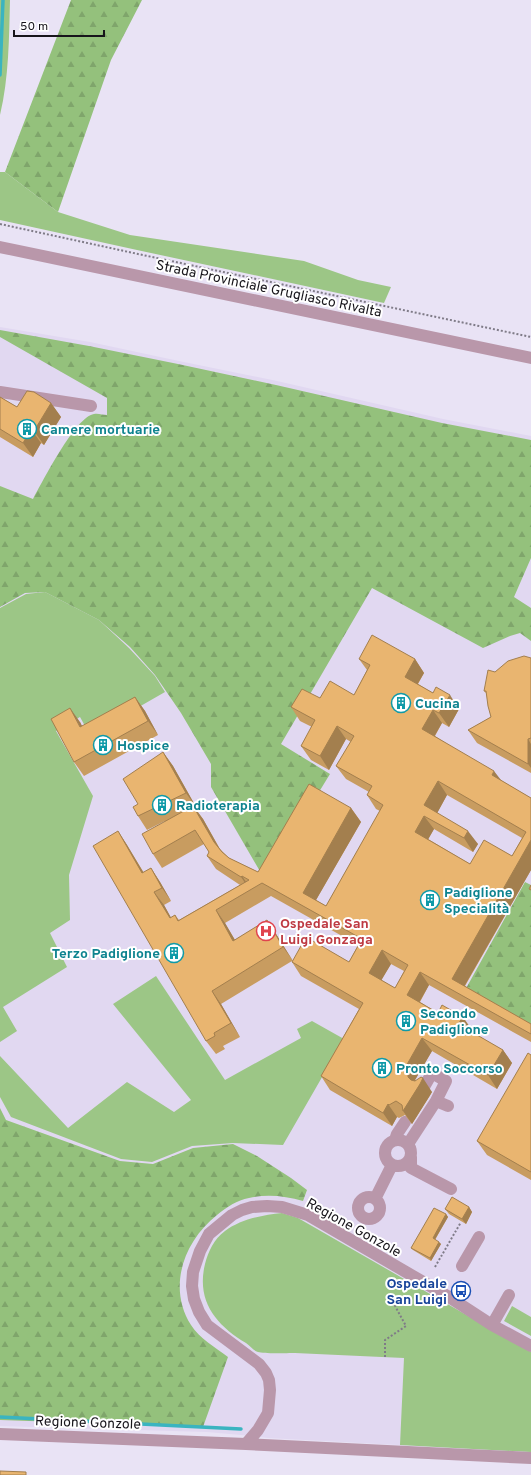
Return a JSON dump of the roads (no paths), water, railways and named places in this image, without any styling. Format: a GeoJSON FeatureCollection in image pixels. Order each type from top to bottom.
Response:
{"type":"FeatureCollection","features":[{"type":"Feature","properties":{"kind":"street","name":"Strada Provinciale Grugliasco Rivalta"},"geometry":{"type":"LineString","coordinates":[[0,247],[531,358]]}},
{"type":"Feature","properties":{"kind":"street"},"geometry":{"type":"LineString","coordinates":[[0,392],[91,406]]}},
{"type":"Feature","properties":{"kind":"street"},"geometry":{"type":"LineString","coordinates":[[408,1144],[436,1101],[446,1081],[432,1073],[424,1087]]}},
{"type":"Feature","properties":{"kind":"street"},"geometry":{"type":"LineString","coordinates":[[436,1101],[448,1106]]}},
{"type":"Feature","properties":{"kind":"street"},"geometry":{"type":"LineString","coordinates":[[405,1122],[395,1140],[391,1142],[386,1149],[386,1158],[392,1165],[400,1166],[407,1163],[411,1157]]}},
{"type":"Feature","properties":{"kind":"street"},"geometry":{"type":"LineString","coordinates":[[395,1140],[404,1141],[408,1144],[412,1152],[411,1168],[452,1189]]}},
{"type":"Feature","properties":{"kind":"street"},"geometry":{"type":"LineString","coordinates":[[375,1199],[392,1165]]}},
{"type":"Feature","properties":{"kind":"street","name":"Regione Gonzole"},"geometry":{"type":"LineString","coordinates":[[246,1444],[258,1430],[268,1414],[270,1398],[269,1380],[259,1364],[207,1325],[199,1312],[194,1299],[192,1286],[193,1272],[200,1251],[209,1234],[232,1215],[252,1207],[282,1207],[308,1215],[449,1297],[492,1325],[531,1346]]}},
{"type":"Feature","properties":{"kind":"street"},"geometry":{"type":"LineString","coordinates":[[462,1266],[479,1237]]}},
{"type":"Feature","properties":{"kind":"street"},"geometry":{"type":"LineString","coordinates":[[492,1325],[509,1295]]}},
{"type":"Feature","properties":{"kind":"street","name":"Regione Gonzole"},"geometry":{"type":"LineString","coordinates":[[0,1434],[531,1458]]}},
{"type":"Feature","properties":{"kind":"waterway"},"geometry":{"type":"LineString","coordinates":[[0,75],[3,0]]}},
{"type":"Feature","properties":{"kind":"waterway"},"geometry":{"type":"LineString","coordinates":[[0,1417],[241,1429]]}},
{"type":"Feature","properties":{"kind":"place","name":"Camere mortuarie"},"geometry":{"type":"Point","coordinates":[27,429]}},
{"type":"Feature","properties":{"kind":"place","name":"Cucina"},"geometry":{"type":"Point","coordinates":[401,703]}},
{"type":"Feature","properties":{"kind":"place","name":"Hospice"},"geometry":{"type":"Point","coordinates":[103,745]}},
{"type":"Feature","properties":{"kind":"place","name":"Radioterapia"},"geometry":{"type":"Point","coordinates":[162,805]}},
{"type":"Feature","properties":{"kind":"place","name":"Padiglione Specialità"},"geometry":{"type":"Point","coordinates":[430,900]}},
{"type":"Feature","properties":{"kind":"place","name":"Ospedale San Luigi Gonzaga"},"geometry":{"type":"Point","coordinates":[266,931]}},
{"type":"Feature","properties":{"kind":"place","name":"Terzo Padiglione"},"geometry":{"type":"Point","coordinates":[174,953]}},
{"type":"Feature","properties":{"kind":"place","name":"Secondo Padiglione"},"geometry":{"type":"Point","coordinates":[406,1021]}},
{"type":"Feature","properties":{"kind":"place","name":"Pronto Soccorso"},"geometry":{"type":"Point","coordinates":[382,1068]}},
{"type":"Feature","properties":{"kind":"place","name":"Ospedale San Luigi"},"geometry":{"type":"Point","coordinates":[461,1291]}}]}
